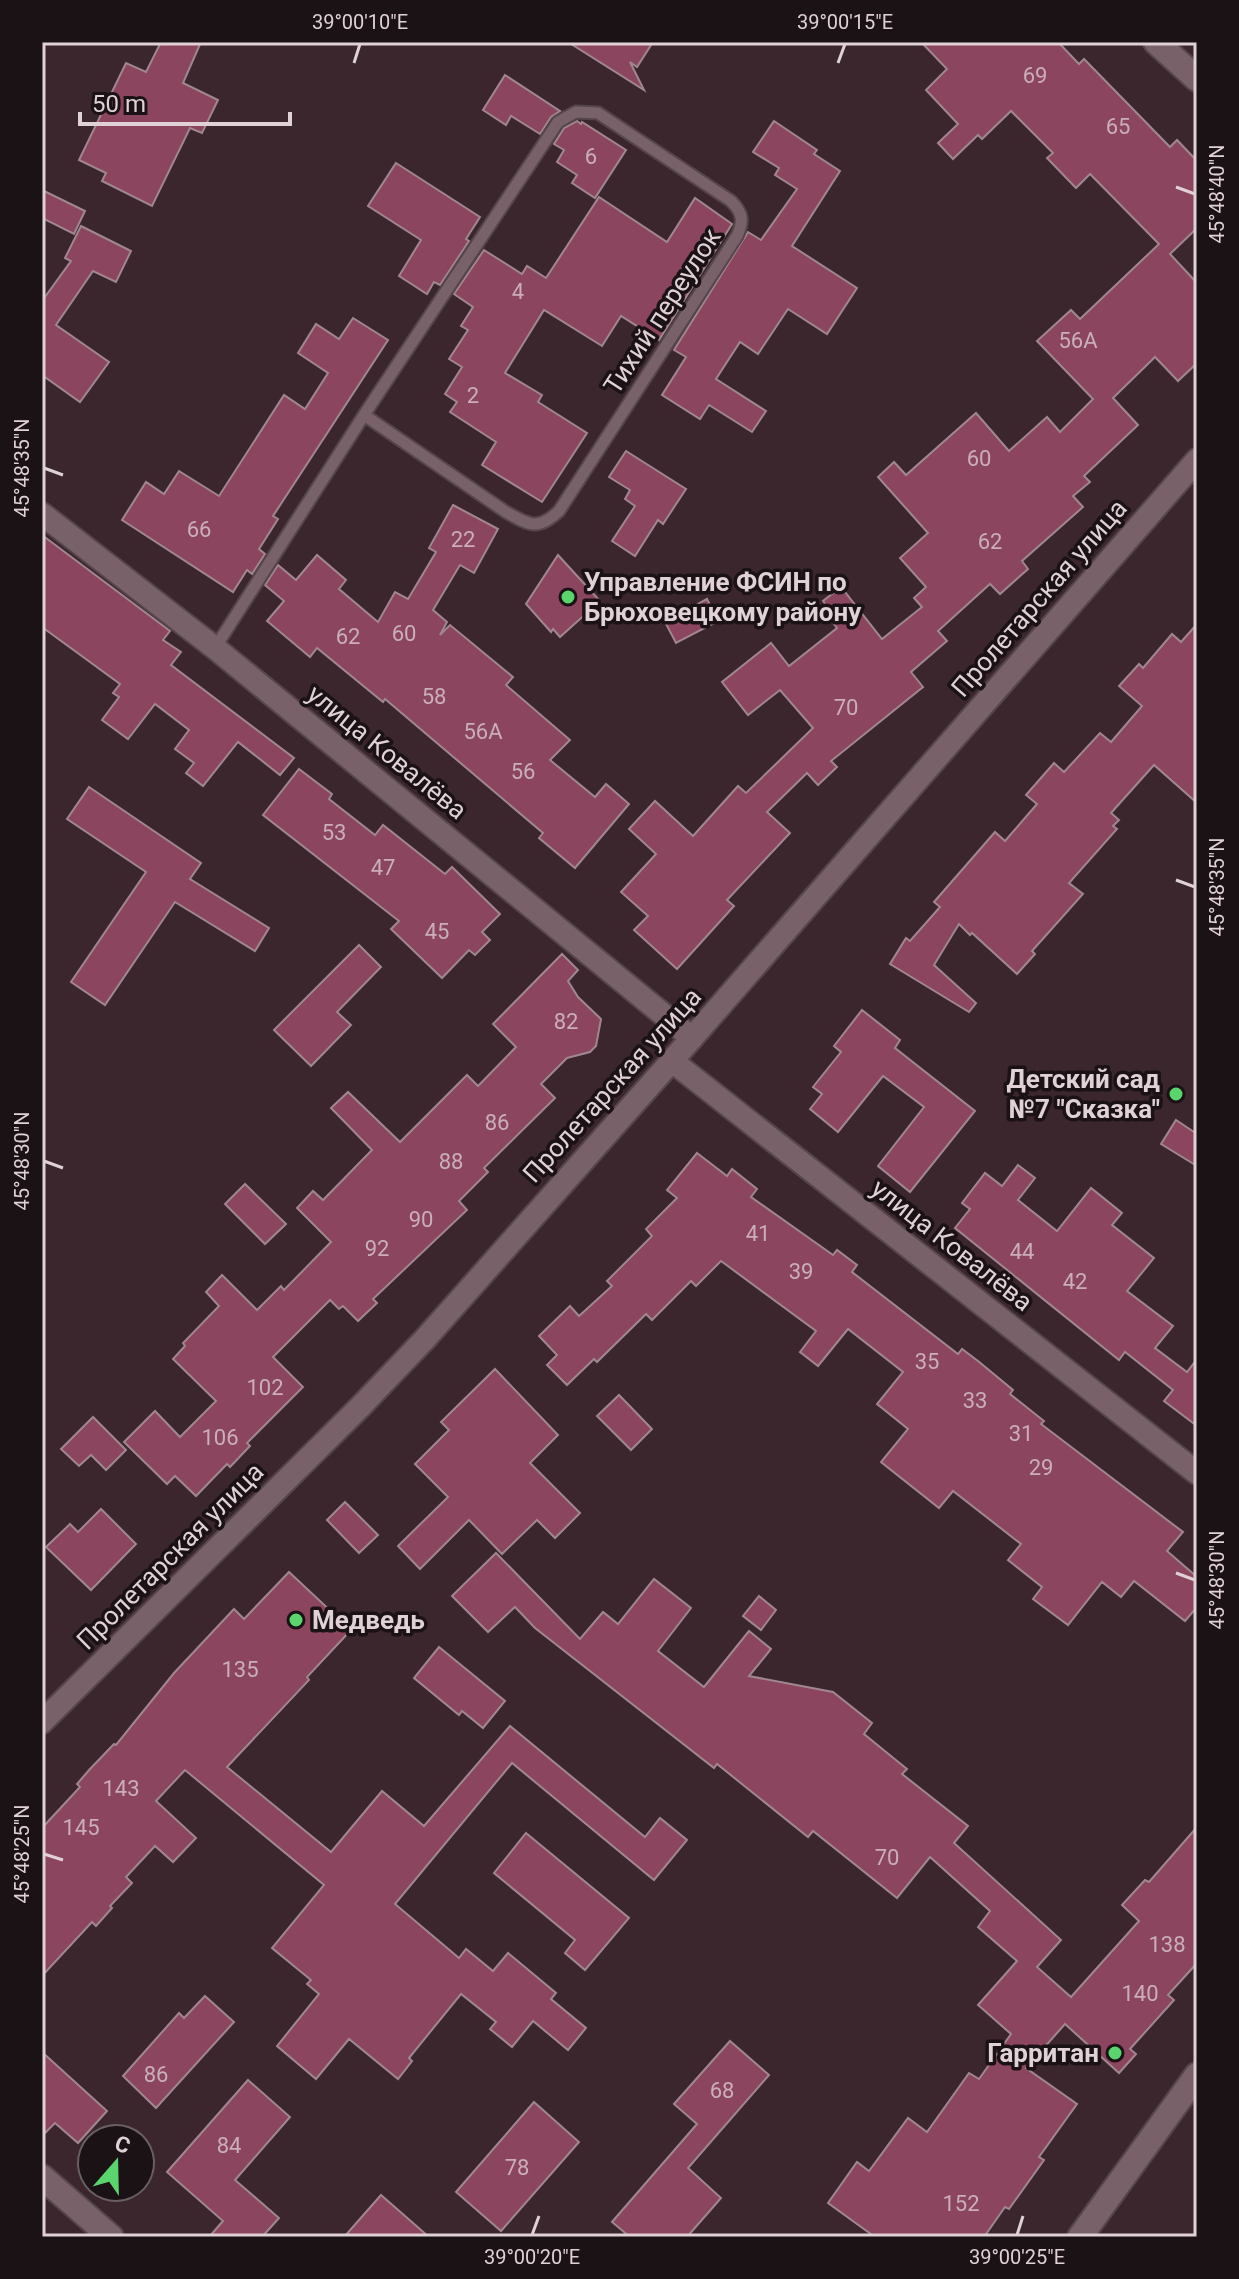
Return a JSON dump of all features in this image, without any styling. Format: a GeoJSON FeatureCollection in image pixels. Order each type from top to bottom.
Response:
{"type":"FeatureCollection","features":[{"type":"Feature","properties":{"kind":"street"},"geometry":{"type":"LineString","coordinates":[[1156,42],[1197,79]]}},
{"type":"Feature","properties":{"kind":"street","name":"Пролетарская улица"},"geometry":{"type":"LineString","coordinates":[[42,1722],[425,1339],[1197,460]]}},
{"type":"Feature","properties":{"kind":"street","name":"улица Ковалёва"},"geometry":{"type":"LineString","coordinates":[[42,514],[215,648],[692,1038]]}},
{"type":"Feature","properties":{"kind":"street","name":"улица Ковалёва"},"geometry":{"type":"LineString","coordinates":[[672,1061],[1197,1473]]}},
{"type":"Feature","properties":{"kind":"street"},"geometry":{"type":"LineString","coordinates":[[1080,2237],[1197,2075]]}},
{"type":"Feature","properties":{"kind":"street"},"geometry":{"type":"LineString","coordinates":[[42,2177],[83,2228],[111,2237]]}},
{"type":"Feature","properties":{"kind":"lane","name":"Тихий переулок"},"geometry":{"type":"LineString","coordinates":[[215,648],[364,415],[558,122],[566,116],[586,111],[598,113],[731,201],[740,213],[742,220],[737,236],[559,511],[544,523],[528,523],[506,512],[364,415]]}},
{"type":"Feature","properties":{"kind":"building"},"geometry":{"type":"Polygon","coordinates":[[[161,42],[201,42],[183,83],[218,100],[202,133],[190,128],[152,206],[102,181],[106,173],[79,160],[126,63],[146,72],[161,42]]]}},
{"type":"Feature","properties":{"kind":"building"},"geometry":{"type":"Polygon","coordinates":[[[568,42],[653,42],[637,67],[630,62],[644,90],[568,42]]]}},
{"type":"Feature","properties":{"kind":"building"},"geometry":{"type":"Polygon","coordinates":[[[921,42],[1058,42],[1079,64],[1084,59],[1170,147],[1177,140],[1197,161],[1197,228],[1170,254],[1197,283],[1197,363],[1178,381],[1155,357],[1113,398],[1138,425],[1084,476],[1090,482],[1073,496],[1083,507],[1022,561],[1028,569],[1000,594],[990,584],[938,631],[947,641],[911,672],[923,687],[831,761],[837,767],[818,785],[807,773],[767,812],[790,833],[727,900],[734,906],[677,969],[634,930],[648,916],[621,892],[656,854],[629,829],[655,801],[693,836],[738,786],[746,793],[813,728],[780,690],[748,715],[722,682],[771,643],[789,666],[837,628],[830,619],[834,615],[823,601],[841,587],[882,639],[922,607],[914,598],[926,587],[900,558],[928,533],[878,477],[894,462],[906,475],[976,413],[1009,451],[1047,417],[1060,432],[1093,399],[1037,341],[1071,310],[1080,319],[1159,244],[1090,174],[1076,188],[1047,158],[1053,153],[1011,111],[982,139],[978,135],[953,159],[938,143],[958,124],[926,90],[947,69],[921,42]]]}},
{"type":"Feature","properties":{"kind":"building"},"geometry":{"type":"Polygon","coordinates":[[[505,75],[560,111],[551,117],[540,134],[511,116],[506,125],[483,110],[505,75]]]}},
{"type":"Feature","properties":{"kind":"building"},"geometry":{"type":"Polygon","coordinates":[[[577,121],[626,150],[595,198],[572,183],[577,175],[557,162],[564,150],[554,144],[564,128],[577,121]]]}},
{"type":"Feature","properties":{"kind":"building"},"geometry":{"type":"Polygon","coordinates":[[[774,121],[817,150],[814,154],[840,171],[792,246],[857,288],[827,334],[788,309],[758,354],[740,342],[716,379],[766,411],[752,432],[709,405],[700,419],[662,395],[686,357],[674,350],[748,232],[761,240],[797,189],[775,175],[779,168],[753,152],[774,121]]]}},
{"type":"Feature","properties":{"kind":"building"},"geometry":{"type":"Polygon","coordinates":[[[396,163],[480,217],[466,239],[469,241],[440,285],[434,282],[427,294],[399,276],[421,240],[368,206],[396,163]]]}},
{"type":"Feature","properties":{"kind":"building"},"geometry":{"type":"Polygon","coordinates":[[[42,190],[85,211],[74,234],[42,218],[42,190]]]}},
{"type":"Feature","properties":{"kind":"building"},"geometry":{"type":"Polygon","coordinates":[[[599,197],[667,242],[695,198],[732,224],[659,340],[621,316],[602,346],[544,310],[505,373],[542,395],[538,402],[587,433],[542,502],[482,465],[496,442],[450,412],[457,402],[445,394],[462,367],[449,359],[468,330],[461,326],[473,307],[454,294],[484,250],[522,274],[527,266],[546,278],[599,197]]]}},
{"type":"Feature","properties":{"kind":"building"},"geometry":{"type":"Polygon","coordinates":[[[81,226],[131,251],[116,282],[93,271],[56,325],[109,362],[80,402],[42,375],[42,301],[71,261],[65,258],[81,226]]]}},
{"type":"Feature","properties":{"kind":"building"},"geometry":{"type":"Polygon","coordinates":[[[353,318],[388,340],[273,516],[278,519],[259,549],[265,554],[252,574],[247,570],[233,592],[122,520],[146,482],[164,494],[179,471],[219,496],[284,395],[305,409],[328,373],[298,353],[316,324],[339,339],[353,318]]]}},
{"type":"Feature","properties":{"kind":"building"},"geometry":{"type":"Polygon","coordinates":[[[626,451],[686,489],[663,524],[658,520],[635,556],[612,541],[635,506],[625,499],[630,490],[609,477],[626,451]]]}},
{"type":"Feature","properties":{"kind":"building"},"geometry":{"type":"Polygon","coordinates":[[[453,505],[498,529],[474,573],[460,565],[433,610],[447,622],[440,635],[450,625],[513,677],[506,685],[570,740],[550,760],[595,797],[606,784],[629,804],[575,868],[539,838],[543,833],[385,699],[383,702],[317,648],[310,657],[267,621],[284,601],[265,585],[278,565],[296,580],[317,555],[346,580],[339,589],[378,622],[395,592],[408,599],[436,552],[429,548],[453,505]]]}},
{"type":"Feature","properties":{"kind":"building"},"geometry":{"type":"Polygon","coordinates":[[[42,535],[170,631],[163,640],[181,652],[171,665],[294,758],[280,775],[238,742],[203,786],[186,773],[194,763],[175,749],[189,730],[155,704],[128,739],[102,720],[119,697],[113,693],[120,684],[42,627],[42,535]]]}},
{"type":"Feature","properties":{"kind":"building"},"geometry":{"type":"Polygon","coordinates":[[[558,555],[600,601],[560,637],[553,629],[551,632],[526,604],[558,555]]]}},
{"type":"Feature","properties":{"kind":"building"},"geometry":{"type":"Polygon","coordinates":[[[707,599],[718,621],[676,643],[665,622],[707,599]]]}},
{"type":"Feature","properties":{"kind":"building"},"geometry":{"type":"Polygon","coordinates":[[[1197,624],[1197,803],[1154,765],[1111,813],[1119,820],[1113,826],[1117,829],[1069,883],[1083,894],[1032,951],[1035,954],[1017,974],[959,924],[934,965],[976,1003],[969,1012],[890,964],[906,938],[910,941],[940,907],[934,902],[995,832],[1005,841],[1037,804],[1026,795],[1054,763],[1064,772],[1100,733],[1111,742],[1142,706],[1119,686],[1139,664],[1143,668],[1172,634],[1181,642],[1197,624]]]}},
{"type":"Feature","properties":{"kind":"building"},"geometry":{"type":"Polygon","coordinates":[[[299,769],[332,794],[329,799],[375,835],[383,825],[445,874],[452,867],[500,914],[482,932],[490,940],[475,955],[469,950],[442,978],[391,929],[399,921],[263,815],[299,769]]]}},
{"type":"Feature","properties":{"kind":"building"},"geometry":{"type":"Polygon","coordinates":[[[89,787],[201,863],[190,879],[269,928],[255,951],[175,902],[105,1005],[71,982],[146,872],[67,819],[89,787]]]}},
{"type":"Feature","properties":{"kind":"building"},"geometry":{"type":"Polygon","coordinates":[[[359,945],[381,967],[337,1012],[351,1025],[311,1066],[274,1030],[359,945]]]}},
{"type":"Feature","properties":{"kind":"building"},"geometry":{"type":"Polygon","coordinates":[[[562,954],[578,970],[568,981],[578,997],[601,1019],[596,1046],[590,1052],[567,1058],[541,1084],[555,1098],[484,1168],[488,1172],[459,1201],[467,1210],[373,1299],[377,1303],[358,1321],[343,1306],[339,1309],[330,1300],[273,1357],[303,1387],[247,1443],[250,1446],[230,1467],[227,1464],[196,1496],[175,1476],[167,1484],[124,1442],[155,1411],[180,1437],[216,1401],[173,1359],[185,1346],[183,1343],[219,1306],[206,1292],[222,1275],[257,1310],[281,1286],[284,1290],[331,1242],[297,1208],[313,1191],[323,1200],[372,1150],[331,1108],[348,1092],[400,1142],[467,1075],[478,1086],[516,1047],[493,1024],[562,954]]]}},
{"type":"Feature","properties":{"kind":"building"},"geometry":{"type":"Polygon","coordinates":[[[862,1010],[900,1040],[895,1048],[975,1111],[910,1192],[878,1166],[924,1107],[883,1076],[838,1132],[810,1109],[822,1094],[813,1087],[841,1052],[834,1046],[862,1010]]]}},
{"type":"Feature","properties":{"kind":"building"},"geometry":{"type":"Polygon","coordinates":[[[1176,1120],[1197,1134],[1197,1166],[1161,1144],[1176,1120]]]}},
{"type":"Feature","properties":{"kind":"building"},"geometry":{"type":"Polygon","coordinates":[[[697,1153],[727,1176],[732,1169],[757,1189],[751,1197],[833,1255],[837,1250],[857,1265],[852,1272],[958,1354],[962,1349],[978,1361],[1013,1390],[1010,1394],[1044,1421],[1041,1424],[1183,1532],[1167,1551],[1197,1577],[1197,1607],[1185,1621],[1134,1581],[1121,1597],[1102,1582],[1068,1625],[1033,1599],[1042,1587],[1008,1560],[1021,1544],[953,1491],[939,1508],[881,1462],[908,1429],[877,1404],[903,1372],[848,1329],[818,1366],[800,1352],[816,1331],[721,1261],[696,1286],[691,1281],[652,1320],[646,1314],[597,1362],[594,1359],[567,1385],[547,1365],[557,1355],[539,1336],[570,1306],[579,1316],[612,1286],[607,1281],[652,1236],[646,1229],[677,1198],[667,1190],[697,1153]]]}},
{"type":"Feature","properties":{"kind":"building"},"geometry":{"type":"Polygon","coordinates":[[[1018,1165],[1035,1178],[1018,1200],[1057,1231],[1091,1188],[1122,1213],[1112,1225],[1154,1258],[1127,1291],[1173,1326],[1155,1348],[1187,1372],[1197,1359],[1197,1426],[1164,1401],[1173,1390],[1125,1352],[1119,1360],[955,1228],[970,1209],[962,1203],[985,1173],[1002,1186],[1018,1165]]]}},
{"type":"Feature","properties":{"kind":"building"},"geometry":{"type":"Polygon","coordinates":[[[245,1184],[286,1224],[265,1244],[225,1204],[245,1184]]]}},
{"type":"Feature","properties":{"kind":"building"},"geometry":{"type":"Polygon","coordinates":[[[495,1369],[558,1435],[530,1463],[580,1513],[555,1538],[537,1520],[502,1554],[469,1520],[420,1569],[398,1546],[448,1497],[415,1464],[449,1430],[441,1422],[495,1369]]]}},
{"type":"Feature","properties":{"kind":"building"},"geometry":{"type":"Polygon","coordinates":[[[619,1395],[652,1429],[631,1450],[597,1416],[619,1395]]]}},
{"type":"Feature","properties":{"kind":"building"},"geometry":{"type":"Polygon","coordinates":[[[93,1417],[126,1450],[106,1470],[91,1455],[79,1466],[61,1449],[93,1417]]]}},
{"type":"Feature","properties":{"kind":"building"},"geometry":{"type":"Polygon","coordinates":[[[345,1502],[378,1535],[359,1553],[327,1520],[345,1502]]]}},
{"type":"Feature","properties":{"kind":"building"},"geometry":{"type":"Polygon","coordinates":[[[101,1509],[136,1544],[91,1590],[46,1547],[70,1524],[78,1532],[101,1509]]]}},
{"type":"Feature","properties":{"kind":"building"},"geometry":{"type":"Polygon","coordinates":[[[496,1553],[580,1639],[603,1612],[618,1624],[654,1579],[691,1608],[658,1651],[704,1687],[749,1631],[771,1649],[749,1676],[833,1692],[872,1723],[864,1734],[907,1769],[902,1774],[968,1826],[954,1843],[1061,1940],[1037,1967],[1071,1997],[1139,1921],[1122,1905],[1145,1880],[1149,1882],[1197,1827],[1197,1963],[1168,1995],[1174,2000],[1130,2049],[1136,2054],[1119,2073],[1065,2024],[1026,2068],[1077,2104],[1039,2157],[1044,2160],[1009,2209],[1005,2207],[984,2237],[875,2237],[828,2203],[857,2162],[869,2171],[908,2118],[927,2132],[969,2073],[979,2079],[1011,2034],[978,2005],[1017,1961],[978,1927],[990,1911],[930,1857],[897,1898],[813,1831],[808,1837],[717,1764],[714,1768],[535,1628],[515,1607],[488,1632],[452,1596],[496,1553]]]}},
{"type":"Feature","properties":{"kind":"building"},"geometry":{"type":"Polygon","coordinates":[[[289,1572],[351,1630],[307,1677],[309,1680],[227,1767],[331,1852],[382,1791],[424,1826],[510,1726],[645,1837],[660,1818],[687,1840],[654,1880],[512,1763],[395,1904],[459,1958],[466,1949],[493,1971],[508,1953],[556,1993],[551,1999],[586,2028],[568,2050],[533,2021],[512,2047],[490,2029],[496,2022],[461,1994],[409,2058],[412,2061],[398,2079],[349,2039],[316,2079],[277,2046],[319,1994],[307,1984],[311,1980],[272,1948],[324,1885],[185,1770],[156,1801],[196,1838],[173,1862],[155,1846],[126,1877],[132,1883],[110,1906],[112,1908],[96,1926],[92,1922],[42,1976],[42,1828],[80,1787],[77,1784],[90,1769],[116,1745],[174,1673],[234,1609],[244,1619],[289,1572]]]}},
{"type":"Feature","properties":{"kind":"building"},"geometry":{"type":"Polygon","coordinates":[[[759,1596],[776,1610],[761,1630],[743,1616],[759,1596]]]}},
{"type":"Feature","properties":{"kind":"building"},"geometry":{"type":"Polygon","coordinates":[[[439,1647],[505,1701],[483,1728],[462,1711],[459,1715],[414,1678],[439,1647]]]}},
{"type":"Feature","properties":{"kind":"building"},"geometry":{"type":"Polygon","coordinates":[[[526,1833],[629,1918],[585,1970],[565,1953],[575,1940],[494,1873],[526,1833]]]}},
{"type":"Feature","properties":{"kind":"building"},"geometry":{"type":"Polygon","coordinates":[[[205,1996],[234,2022],[156,2108],[123,2076],[179,2013],[184,2018],[205,1996]]]}},
{"type":"Feature","properties":{"kind":"building"},"geometry":{"type":"Polygon","coordinates":[[[730,2041],[769,2075],[688,2168],[721,2198],[687,2237],[630,2237],[612,2222],[697,2124],[674,2104],[730,2041]]]}},
{"type":"Feature","properties":{"kind":"building"},"geometry":{"type":"Polygon","coordinates":[[[42,2052],[107,2111],[96,2123],[76,2123],[76,2141],[55,2123],[42,2136],[42,2052]]]}},
{"type":"Feature","properties":{"kind":"building"},"geometry":{"type":"Polygon","coordinates":[[[248,2080],[290,2117],[235,2180],[279,2218],[262,2237],[209,2237],[223,2221],[167,2172],[248,2080]]]}},
{"type":"Feature","properties":{"kind":"building"},"geometry":{"type":"Polygon","coordinates":[[[534,2102],[579,2142],[501,2231],[456,2192],[534,2102]]]}},
{"type":"Feature","properties":{"kind":"building"},"geometry":{"type":"Polygon","coordinates":[[[381,2195],[429,2237],[344,2237],[381,2195]]]}},
{"type":"Feature","properties":{"kind":"place","name":"Управление ФСИН по Брюховецкому району"},"geometry":{"type":"Point","coordinates":[568,597]}},
{"type":"Feature","properties":{"kind":"place","name":"Детский сад №7 \"Сказка\""},"geometry":{"type":"Point","coordinates":[1176,1094]}},
{"type":"Feature","properties":{"kind":"place","name":"Медведь"},"geometry":{"type":"Point","coordinates":[296,1620]}},
{"type":"Feature","properties":{"kind":"place","name":"Гарритан"},"geometry":{"type":"Point","coordinates":[1115,2053]}}]}
